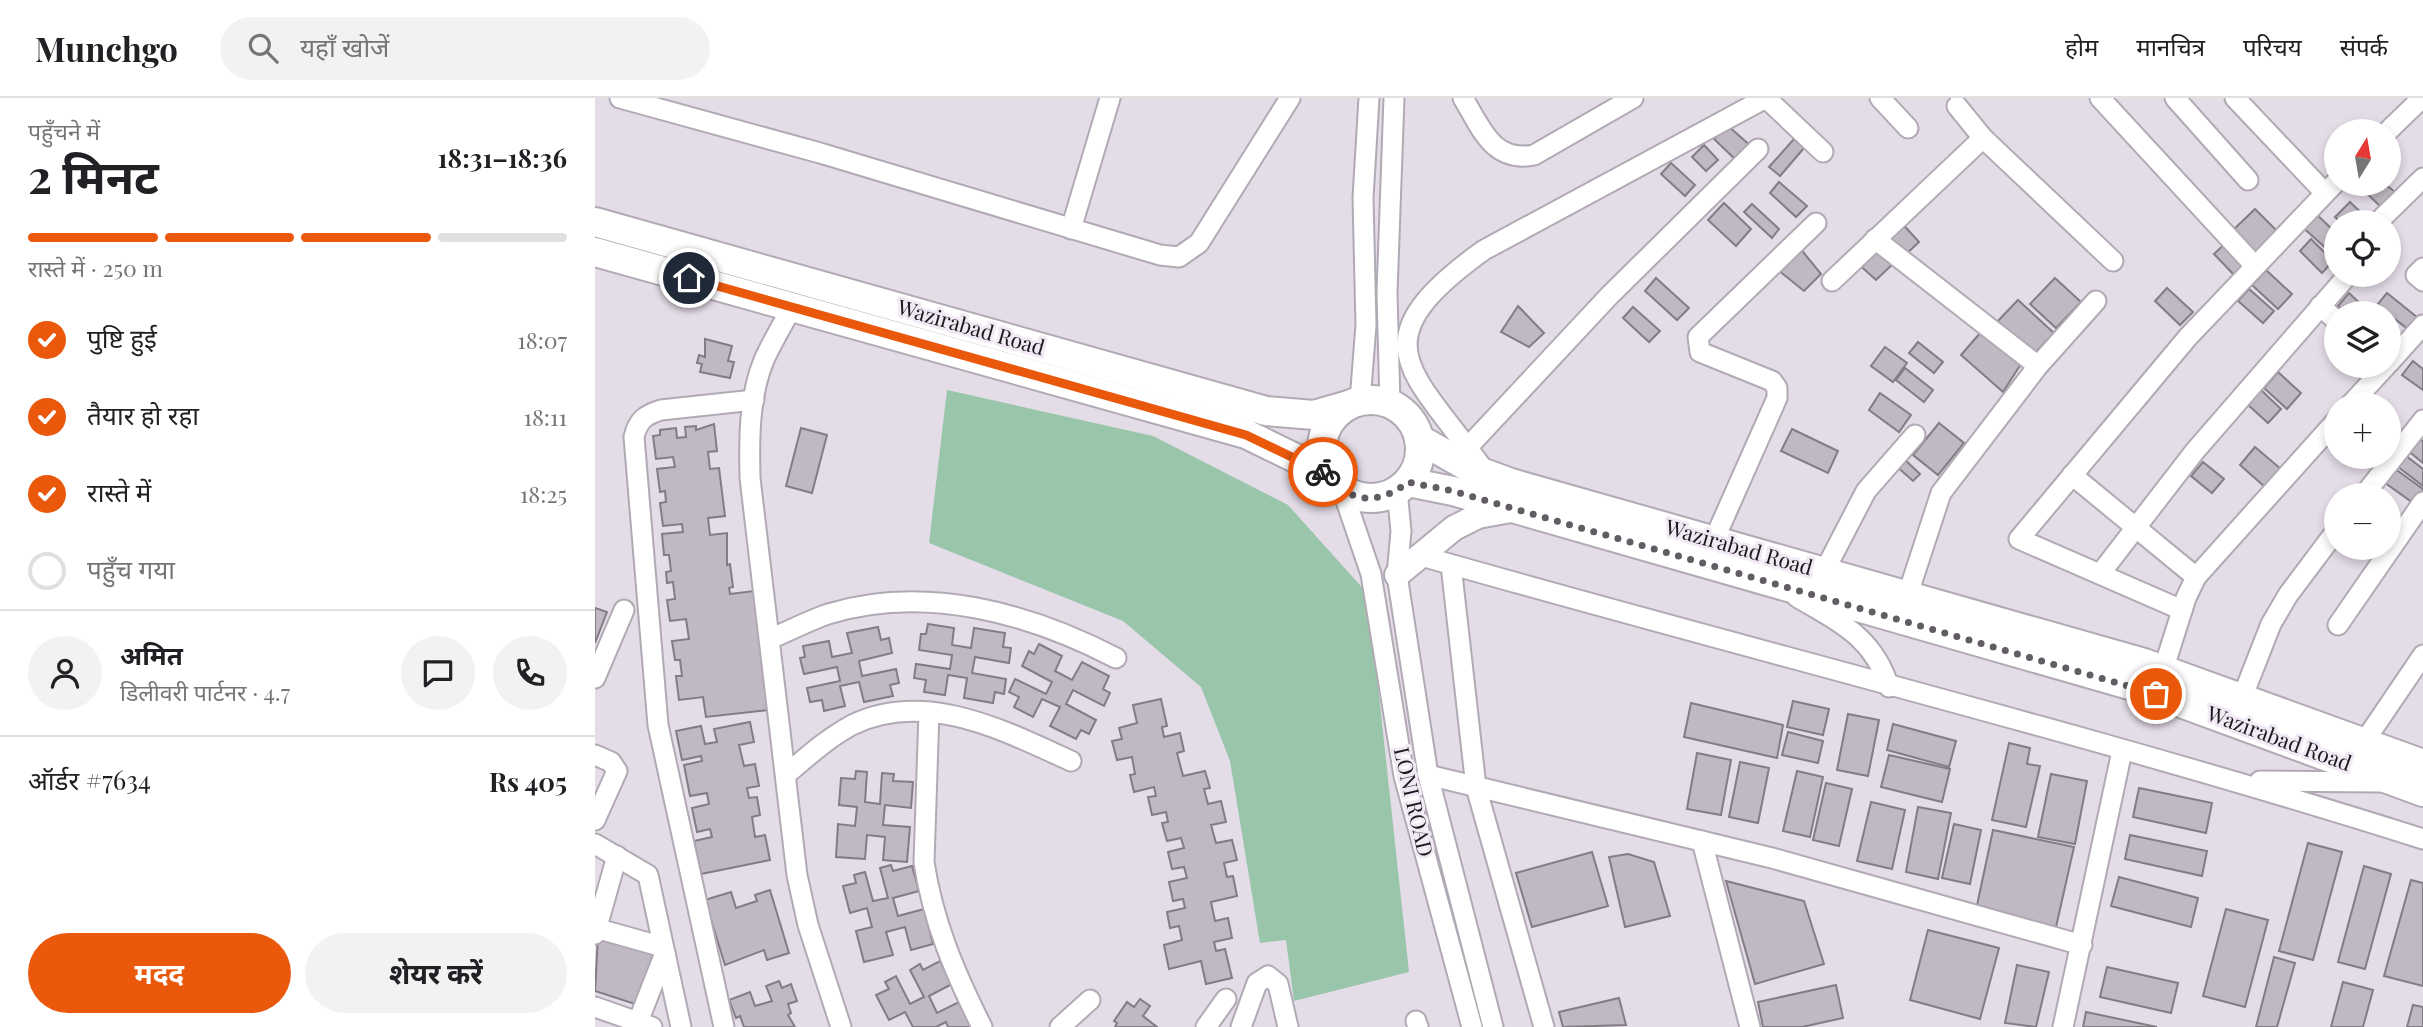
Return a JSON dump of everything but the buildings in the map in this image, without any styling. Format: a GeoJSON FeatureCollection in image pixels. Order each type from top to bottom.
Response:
{"type":"FeatureCollection","features":[{"type":"Feature","properties":{"kind":"highway","name":"Wazirabad Road"},"geometry":{"type":"LineString","coordinates":[[595,222],[1266,411],[1314,415],[1354,403]]}},
{"type":"Feature","properties":{"kind":"highway","name":"Wazirabad Road"},"geometry":{"type":"LineString","coordinates":[[595,252],[1246,435],[1335,482]]}},
{"type":"Feature","properties":{"kind":"highway"},"geometry":{"type":"LineString","coordinates":[[1354,403],[1390,404],[1411,422],[1419,439],[1420,455],[1403,486],[1374,498],[1360,497],[1335,482],[1321,455],[1323,435],[1333,417],[1354,403]]}},
{"type":"Feature","properties":{"kind":"highway","name":"Wazirabad Road"},"geometry":{"type":"LineString","coordinates":[[1419,439],[1487,474],[1824,572],[1903,607]]}},
{"type":"Feature","properties":{"kind":"highway","name":"Wazirabad Road"},"geometry":{"type":"LineString","coordinates":[[1403,486],[1516,509],[1772,582],[1903,607],[2160,682],[2242,698],[2423,764]]}},
{"type":"Feature","properties":{"kind":"highway","name":"Wazirabad Road"},"geometry":{"type":"LineString","coordinates":[[2160,682],[2423,792]]}},
{"type":"Feature","properties":{"kind":"main road"},"geometry":{"type":"LineString","coordinates":[[1397,575],[1454,528],[1478,516],[1516,509]]}},
{"type":"Feature","properties":{"kind":"street"},"geometry":{"type":"LineString","coordinates":[[620,98],[661,104],[1071,229],[1160,255],[1179,257],[1191,251],[1290,98]]}},
{"type":"Feature","properties":{"kind":"street"},"geometry":{"type":"LineString","coordinates":[[1071,229],[1110,98]]}},
{"type":"Feature","properties":{"kind":"street"},"geometry":{"type":"LineString","coordinates":[[1354,403],[1365,337],[1363,198],[1369,98]]}},
{"type":"Feature","properties":{"kind":"street"},"geometry":{"type":"LineString","coordinates":[[1390,404],[1387,293],[1394,98]]}},
{"type":"Feature","properties":{"kind":"street"},"geometry":{"type":"LineString","coordinates":[[1462,98],[1490,141],[1502,152],[1518,158],[1534,155],[1633,98]]}},
{"type":"Feature","properties":{"kind":"street"},"geometry":{"type":"LineString","coordinates":[[1487,474],[1410,370],[1406,349],[1408,330],[1426,299],[1454,272],[1483,250],[1766,98],[1823,152]]}},
{"type":"Feature","properties":{"kind":"street"},"geometry":{"type":"LineString","coordinates":[[1879,98],[1908,128]]}},
{"type":"Feature","properties":{"kind":"street"},"geometry":{"type":"LineString","coordinates":[[2100,98],[2255,266]]}},
{"type":"Feature","properties":{"kind":"street"},"geometry":{"type":"LineString","coordinates":[[2175,98],[2248,180]]}},
{"type":"Feature","properties":{"kind":"street"},"geometry":{"type":"LineString","coordinates":[[2235,98],[2324,181]]}},
{"type":"Feature","properties":{"kind":"street"},"geometry":{"type":"LineString","coordinates":[[2400,119],[2421,98]]}},
{"type":"Feature","properties":{"kind":"street"},"geometry":{"type":"LineString","coordinates":[[1957,106],[1983,138],[2113,261]]}},
{"type":"Feature","properties":{"kind":"street"},"geometry":{"type":"LineString","coordinates":[[1832,281],[1983,138]]}},
{"type":"Feature","properties":{"kind":"street"},"geometry":{"type":"LineString","coordinates":[[1468,447],[1609,296],[1758,149]]}},
{"type":"Feature","properties":{"kind":"street"},"geometry":{"type":"LineString","coordinates":[[2390,210],[2423,178]]}},
{"type":"Feature","properties":{"kind":"street"},"geometry":{"type":"LineString","coordinates":[[2182,610],[2019,539],[2188,337],[2324,193]]}},
{"type":"Feature","properties":{"kind":"street"},"geometry":{"type":"LineString","coordinates":[[1714,540],[1777,398],[1777,388],[1772,380],[1700,352],[1697,337],[1816,223]]}},
{"type":"Feature","properties":{"kind":"street"},"geometry":{"type":"LineString","coordinates":[[1875,239],[2038,366]]}},
{"type":"Feature","properties":{"kind":"street"},"geometry":{"type":"LineString","coordinates":[[2423,268],[2416,275],[2423,281]]}},
{"type":"Feature","properties":{"kind":"street"},"geometry":{"type":"LineString","coordinates":[[2099,574],[2135,527],[2338,287]]}},
{"type":"Feature","properties":{"kind":"street"},"geometry":{"type":"LineString","coordinates":[[1903,607],[1941,493],[2038,366],[2097,301]]}},
{"type":"Feature","properties":{"kind":"street"},"geometry":{"type":"LineString","coordinates":[[2321,306],[2324,309]]}},
{"type":"Feature","properties":{"kind":"street"},"geometry":{"type":"LineString","coordinates":[[792,307],[764,361],[754,400],[749,444],[750,478],[787,773],[797,876],[812,937],[841,1027]]}},
{"type":"Feature","properties":{"kind":"street"},"geometry":{"type":"LineString","coordinates":[[2401,350],[2423,325]]}},
{"type":"Feature","properties":{"kind":"street"},"geometry":{"type":"LineString","coordinates":[[2362,392],[2375,378]]}},
{"type":"Feature","properties":{"kind":"street"},"geometry":{"type":"LineString","coordinates":[[724,1027],[658,725],[634,437],[637,423],[647,414],[661,410],[754,400]]}},
{"type":"Feature","properties":{"kind":"street"},"geometry":{"type":"LineString","coordinates":[[2373,483],[2423,420]]}},
{"type":"Feature","properties":{"kind":"street"},"geometry":{"type":"LineString","coordinates":[[2160,682],[2182,610],[2196,576],[2324,434]]}},
{"type":"Feature","properties":{"kind":"street"},"geometry":{"type":"LineString","coordinates":[[1824,572],[1866,491],[1915,435]]}},
{"type":"Feature","properties":{"kind":"street"},"geometry":{"type":"LineString","coordinates":[[2072,475],[2196,576]]}},
{"type":"Feature","properties":{"kind":"street","name":"LONI ROAD"},"geometry":{"type":"LineString","coordinates":[[1335,482],[1371,574],[1404,776],[1472,1027]]}},
{"type":"Feature","properties":{"kind":"street","name":"LONI ROAD"},"geometry":{"type":"LineString","coordinates":[[1403,486],[1397,575],[1428,775],[1464,923],[1493,1027]]}},
{"type":"Feature","properties":{"kind":"street"},"geometry":{"type":"LineString","coordinates":[[2338,625],[2423,502]]}},
{"type":"Feature","properties":{"kind":"street"},"geometry":{"type":"LineString","coordinates":[[2242,698],[2271,624],[2288,595],[2324,547]]}},
{"type":"Feature","properties":{"kind":"street"},"geometry":{"type":"LineString","coordinates":[[1418,555],[2122,751],[2241,781],[2423,839]]}},
{"type":"Feature","properties":{"kind":"street"},"geometry":{"type":"LineString","coordinates":[[1451,565],[1476,787],[1544,1027]]}},
{"type":"Feature","properties":{"kind":"street"},"geometry":{"type":"LineString","coordinates":[[1772,582],[1862,638],[1877,657],[1889,687]]}},
{"type":"Feature","properties":{"kind":"street"},"geometry":{"type":"LineString","coordinates":[[770,639],[827,615],[879,603],[906,601],[1012,615],[1084,642],[1116,658]]}},
{"type":"Feature","properties":{"kind":"street"},"geometry":{"type":"LineString","coordinates":[[595,678],[624,610]]}},
{"type":"Feature","properties":{"kind":"street"},"geometry":{"type":"LineString","coordinates":[[2364,743],[2423,655]]}},
{"type":"Feature","properties":{"kind":"street"},"geometry":{"type":"LineString","coordinates":[[787,773],[830,737],[871,717],[929,712],[990,724],[1071,761]]}},
{"type":"Feature","properties":{"kind":"street"},"geometry":{"type":"LineString","coordinates":[[929,712],[925,862],[927,883],[947,953],[982,1027]]}},
{"type":"Feature","properties":{"kind":"street"},"geometry":{"type":"LineString","coordinates":[[2063,1027],[2122,751]]}},
{"type":"Feature","properties":{"kind":"street"},"geometry":{"type":"LineString","coordinates":[[595,755],[611,762],[617,771],[595,820]]}},
{"type":"Feature","properties":{"kind":"street"},"geometry":{"type":"LineString","coordinates":[[1428,775],[1702,841],[2082,944]]}},
{"type":"Feature","properties":{"kind":"street"},"geometry":{"type":"LineString","coordinates":[[2241,781],[2397,782]]}},
{"type":"Feature","properties":{"kind":"street"},"geometry":{"type":"LineString","coordinates":[[1702,841],[1750,1027]]}},
{"type":"Feature","properties":{"kind":"street"},"geometry":{"type":"LineString","coordinates":[[595,844],[648,875],[681,1027]]}},
{"type":"Feature","properties":{"kind":"street"},"geometry":{"type":"LineString","coordinates":[[617,856],[596,930],[664,950]]}},
{"type":"Feature","properties":{"kind":"street"},"geometry":{"type":"LineString","coordinates":[[1444,928],[1464,923]]}},
{"type":"Feature","properties":{"kind":"street"},"geometry":{"type":"LineString","coordinates":[[595,1007],[642,1025],[664,950]]}},
{"type":"Feature","properties":{"kind":"street"},"geometry":{"type":"LineString","coordinates":[[1241,1027],[1257,983],[1268,976],[1278,984],[1288,1027]]}},
{"type":"Feature","properties":{"kind":"street"},"geometry":{"type":"LineString","coordinates":[[1206,1027],[1226,999]]}},
{"type":"Feature","properties":{"kind":"street"},"geometry":{"type":"LineString","coordinates":[[1061,1027],[1090,1000]]}},
{"type":"Feature","properties":{"kind":"green space"},"geometry":{"type":"Polygon","coordinates":[[[947,390],[1153,436],[1288,505],[1368,594],[1409,972],[1294,1001],[1286,940],[1260,943],[1230,761],[1201,687],[1123,621],[929,543],[947,390]]]}},
{"type":"Feature","properties":{"kind":"way so far"},"geometry":{"type":"LineString","coordinates":[[1323,472],[1342,489],[1360,497],[1388,495],[1408,482],[1453,491],[2156,694]]}},
{"type":"Feature","properties":{"kind":"route"},"geometry":{"type":"LineString","coordinates":[[689,278],[1246,435],[1323,472]]}}]}
